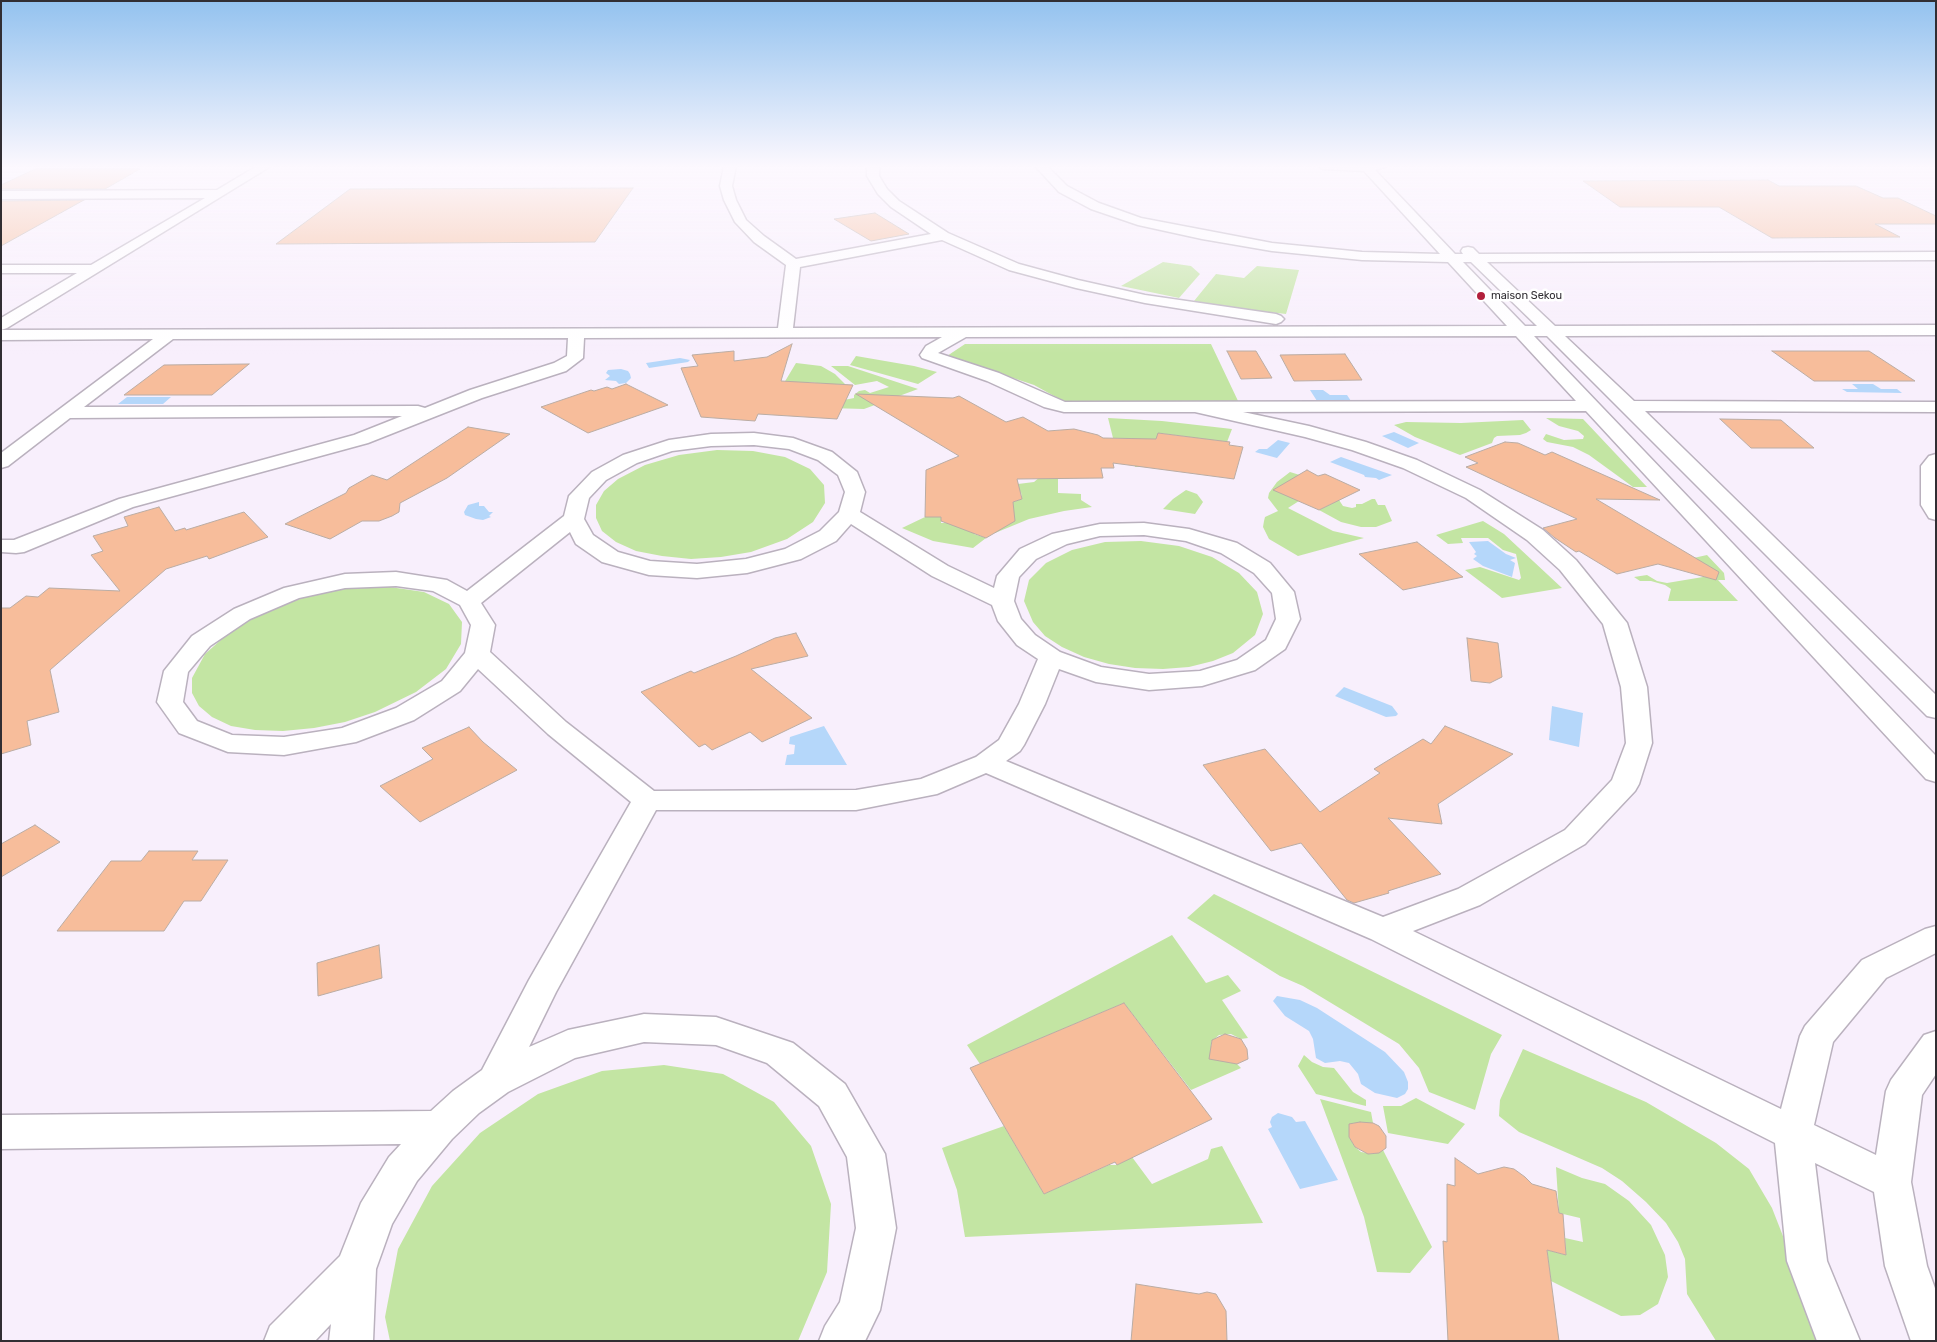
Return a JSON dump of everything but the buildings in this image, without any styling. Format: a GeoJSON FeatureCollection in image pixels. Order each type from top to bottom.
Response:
{"type":"FeatureCollection","features":[{"type":"Feature","properties":{"kind":"street"},"geometry":{"type":"LineString","coordinates":[[1,325],[161,229]]}},
{"type":"Feature","properties":{"kind":"street"},"geometry":{"type":"LineString","coordinates":[[748,229],[793,264],[943,236]]}},
{"type":"Feature","properties":{"kind":"street"},"geometry":{"type":"LineString","coordinates":[[932,229],[943,236],[1014,267],[1085,286],[1145,299],[1373,332]]}},
{"type":"Feature","properties":{"kind":"street"},"geometry":{"type":"LineString","coordinates":[[1171,229],[1272,248],[1362,256],[1452,258],[1936,256]]}},
{"type":"Feature","properties":{"kind":"street"},"geometry":{"type":"LineString","coordinates":[[1428,229],[1520,332],[1936,774]]}},
{"type":"Feature","properties":{"kind":"street"},"geometry":{"type":"LineString","coordinates":[[1443,229],[1629,406],[1936,710]]}},
{"type":"Feature","properties":{"kind":"street"},"geometry":{"type":"LineString","coordinates":[[785,333],[793,264]]}},
{"type":"Feature","properties":{"kind":"street"},"geometry":{"type":"LineString","coordinates":[[1,269],[93,268]]}},
{"type":"Feature","properties":{"kind":"street"},"geometry":{"type":"LineString","coordinates":[[1,335],[1936,330]]}},
{"type":"Feature","properties":{"kind":"street"},"geometry":{"type":"LineString","coordinates":[[962,333],[932,350],[928,355],[993,377],[1057,406],[1072,408],[1589,406]]}},
{"type":"Feature","properties":{"kind":"street"},"geometry":{"type":"LineString","coordinates":[[6,549],[126,503],[353,441],[431,411],[571,362],[576,354],[576,334]]}},
{"type":"Feature","properties":{"kind":"street"},"geometry":{"type":"LineString","coordinates":[[1,462],[169,335]]}},
{"type":"Feature","properties":{"kind":"street"},"geometry":{"type":"LineString","coordinates":[[1629,406],[1936,407]]}},
{"type":"Feature","properties":{"kind":"street"},"geometry":{"type":"LineString","coordinates":[[1200,408],[1309,432],[1359,446],[1410,464],[1473,494],[1535,534],[1568,565],[1615,623],[1634,687],[1638,743],[1625,784],[1574,837],[1470,897],[1382,930]]}},
{"type":"Feature","properties":{"kind":"street"},"geometry":{"type":"LineString","coordinates":[[66,413],[431,411]]}},
{"type":"Feature","properties":{"kind":"street"},"geometry":{"type":"LineString","coordinates":[[754,439],[793,444],[825,456],[847,472],[856,492],[850,514],[828,536],[793,554],[747,566],[697,571],[649,568],[610,557],[584,539],[574,519],[579,496],[599,476],[630,459],[669,446],[711,440],[754,439]]}},
{"type":"Feature","properties":{"kind":"street"},"geometry":{"type":"LineString","coordinates":[[1936,460],[1931,466],[1931,505],[1936,514]]}},
{"type":"Feature","properties":{"kind":"street"},"geometry":{"type":"LineString","coordinates":[[850,514],[940,571],[1002,601]]}},
{"type":"Feature","properties":{"kind":"street"},"geometry":{"type":"LineString","coordinates":[[469,601],[574,519]]}},
{"type":"Feature","properties":{"kind":"street"},"geometry":{"type":"LineString","coordinates":[[1118,529],[1144,529],[1189,535],[1229,548],[1262,568],[1283,592],[1288,619],[1276,644],[1246,665],[1202,678],[1149,682],[1096,674],[1051,657],[1026,640],[1010,621],[1002,601],[1008,576],[1028,554],[1060,539],[1100,530],[1118,529]]}},
{"type":"Feature","properties":{"kind":"street"},"geometry":{"type":"LineString","coordinates":[[396,578],[439,585],[469,601],[483,625],[477,654],[451,686],[405,714],[347,736],[284,746],[228,743],[188,727],[170,702],[176,671],[201,641],[242,614],[292,593],[345,581],[396,578]]}},
{"type":"Feature","properties":{"kind":"street"},"geometry":{"type":"LineString","coordinates":[[477,654],[557,728],[647,800],[856,800],[927,787],[986,763],[1010,745],[1032,704],[1051,657]]}},
{"type":"Feature","properties":{"kind":"street"},"geometry":{"type":"LineString","coordinates":[[986,763],[1382,930],[1892,1182]]}},
{"type":"Feature","properties":{"kind":"street"},"geometry":{"type":"LineString","coordinates":[[495,1082],[541,990],[647,800]]}},
{"type":"Feature","properties":{"kind":"street"},"geometry":{"type":"LineString","coordinates":[[1839,1341],[1808,1261],[1793,1133],[1817,1036],[1874,969],[1936,938]]}},
{"type":"Feature","properties":{"kind":"street"},"geometry":{"type":"LineString","coordinates":[[350,1341],[356,1269],[375,1216],[403,1169],[439,1127],[466,1102],[495,1082],[568,1045],[644,1028],[716,1031],[780,1053],[832,1095],[866,1154],[876,1228],[859,1310],[840,1341]]}},
{"type":"Feature","properties":{"kind":"street"},"geometry":{"type":"LineString","coordinates":[[1933,1341],[1906,1266],[1892,1182],[1904,1091],[1936,1045]]}},
{"type":"Feature","properties":{"kind":"street"},"geometry":{"type":"LineString","coordinates":[[1,1132],[439,1127]]}},
{"type":"Feature","properties":{"kind":"street"},"geometry":{"type":"LineString","coordinates":[[285,1341],[356,1269]]}},
{"type":"Feature","properties":{"kind":"green space"},"geometry":{"type":"Polygon","coordinates":[[[1163,262],[1191,266],[1200,274],[1179,298],[1121,286],[1163,262]]]}},
{"type":"Feature","properties":{"kind":"green space"},"geometry":{"type":"Polygon","coordinates":[[[1257,266],[1299,270],[1286,314],[1194,301],[1216,274],[1244,278],[1257,266]]]}},
{"type":"Feature","properties":{"kind":"green space"},"geometry":{"type":"Polygon","coordinates":[[[965,344],[1211,344],[1239,403],[1065,402],[1034,385],[947,356],[965,344]]]}},
{"type":"Feature","properties":{"kind":"green space"},"geometry":{"type":"Polygon","coordinates":[[[856,356],[937,372],[918,384],[850,365],[856,356]]]}},
{"type":"Feature","properties":{"kind":"green space"},"geometry":{"type":"Polygon","coordinates":[[[796,363],[821,366],[835,374],[845,384],[808,382],[806,386],[781,388],[796,363]]]}},
{"type":"Feature","properties":{"kind":"green space"},"geometry":{"type":"Polygon","coordinates":[[[831,366],[848,366],[918,389],[864,409],[829,408],[844,400],[854,398],[854,395],[859,391],[865,390],[870,393],[889,387],[877,381],[855,385],[831,366]]]}},
{"type":"Feature","properties":{"kind":"green space"},"geometry":{"type":"Polygon","coordinates":[[[1108,418],[1162,421],[1232,429],[1227,442],[1159,433],[1144,467],[1135,467],[1132,439],[1113,438],[1108,418]]]}},
{"type":"Feature","properties":{"kind":"green space"},"geometry":{"type":"Polygon","coordinates":[[[1546,418],[1583,419],[1647,487],[1633,487],[1589,455],[1573,447],[1547,442],[1543,439],[1546,434],[1564,440],[1583,439],[1584,436],[1578,431],[1559,426],[1546,418]]]}},
{"type":"Feature","properties":{"kind":"green space"},"geometry":{"type":"Polygon","coordinates":[[[1523,420],[1531,430],[1526,433],[1497,436],[1492,443],[1460,455],[1415,437],[1394,425],[1406,422],[1461,423],[1523,420]]]}},
{"type":"Feature","properties":{"kind":"green space"},"geometry":{"type":"Polygon","coordinates":[[[717,450],[753,451],[785,457],[810,469],[824,485],[825,503],[813,522],[787,539],[751,552],[721,557],[691,559],[636,551],[616,542],[602,531],[596,518],[596,505],[604,491],[618,479],[645,465],[679,455],[717,450]]]}},
{"type":"Feature","properties":{"kind":"green space"},"geometry":{"type":"Polygon","coordinates":[[[1290,472],[1303,476],[1299,501],[1288,508],[1333,531],[1364,538],[1298,556],[1269,539],[1263,527],[1265,517],[1278,511],[1268,498],[1269,493],[1277,482],[1290,472]]]}},
{"type":"Feature","properties":{"kind":"green space"},"geometry":{"type":"Polygon","coordinates":[[[1041,476],[1058,478],[1058,493],[1081,494],[1081,500],[1092,507],[1029,519],[995,533],[982,528],[974,534],[986,538],[973,548],[933,541],[902,528],[925,517],[941,517],[941,523],[973,523],[1022,499],[1021,492],[1004,488],[1034,482],[1041,476]]]}},
{"type":"Feature","properties":{"kind":"green space"},"geometry":{"type":"Polygon","coordinates":[[[1186,490],[1197,494],[1203,502],[1195,514],[1163,509],[1173,499],[1186,490]]]}},
{"type":"Feature","properties":{"kind":"green space"},"geometry":{"type":"Polygon","coordinates":[[[1375,499],[1378,505],[1385,505],[1392,521],[1376,527],[1361,527],[1341,522],[1319,510],[1339,500],[1343,506],[1352,508],[1356,507],[1356,504],[1362,504],[1375,499]]]}},
{"type":"Feature","properties":{"kind":"green space"},"geometry":{"type":"Polygon","coordinates":[[[1483,521],[1504,534],[1562,588],[1502,598],[1465,570],[1480,567],[1519,580],[1521,578],[1516,554],[1503,550],[1488,538],[1461,538],[1463,543],[1448,544],[1436,535],[1483,521]]]}},
{"type":"Feature","properties":{"kind":"green space"},"geometry":{"type":"Polygon","coordinates":[[[1141,541],[1179,546],[1212,557],[1239,573],[1257,592],[1263,614],[1255,635],[1233,653],[1213,661],[1189,667],[1163,669],[1135,668],[1109,664],[1084,657],[1062,647],[1045,636],[1033,622],[1024,601],[1029,580],[1046,563],[1072,550],[1105,542],[1141,541]]]}},
{"type":"Feature","properties":{"kind":"green space"},"geometry":{"type":"Polygon","coordinates":[[[1707,555],[1724,573],[1725,580],[1718,580],[1738,601],[1668,601],[1671,589],[1651,581],[1640,581],[1634,577],[1647,575],[1657,581],[1667,583],[1709,576],[1689,559],[1707,555]]]}},
{"type":"Feature","properties":{"kind":"green space"},"geometry":{"type":"Polygon","coordinates":[[[390,587],[424,592],[449,604],[462,622],[461,644],[446,669],[416,692],[375,712],[345,722],[283,731],[255,730],[231,726],[212,717],[199,706],[192,693],[192,678],[205,654],[232,630],[267,611],[308,596],[350,588],[390,587]]]}},
{"type":"Feature","properties":{"kind":"green space"},"geometry":{"type":"Polygon","coordinates":[[[1214,894],[1502,1035],[1491,1054],[1475,1110],[1429,1092],[1419,1068],[1399,1044],[1303,986],[1280,976],[1187,918],[1214,894]]]}},
{"type":"Feature","properties":{"kind":"green space"},"geometry":{"type":"Polygon","coordinates":[[[1172,935],[1206,983],[1228,975],[1241,991],[1222,1000],[1248,1038],[1241,1039],[1231,1034],[1219,1035],[1211,1042],[1211,1046],[1212,1051],[1219,1060],[1237,1064],[1241,1068],[1191,1090],[1124,1003],[980,1064],[967,1045],[1172,935]]]}},
{"type":"Feature","properties":{"kind":"green space"},"geometry":{"type":"Polygon","coordinates":[[[1523,1049],[1646,1102],[1716,1143],[1749,1169],[1772,1208],[1824,1341],[1716,1341],[1687,1294],[1685,1259],[1678,1242],[1666,1223],[1646,1202],[1622,1181],[1602,1168],[1519,1132],[1499,1116],[1500,1100],[1523,1049]]]}},
{"type":"Feature","properties":{"kind":"green space"},"geometry":{"type":"Polygon","coordinates":[[[1304,1055],[1312,1062],[1323,1067],[1334,1068],[1353,1092],[1366,1100],[1366,1106],[1316,1094],[1298,1066],[1304,1055]]]}},
{"type":"Feature","properties":{"kind":"green space"},"geometry":{"type":"Polygon","coordinates":[[[664,1065],[723,1074],[774,1102],[811,1146],[831,1204],[827,1272],[798,1341],[390,1341],[385,1317],[398,1249],[432,1186],[480,1133],[538,1094],[602,1071],[664,1065]]]}},
{"type":"Feature","properties":{"kind":"green space"},"geometry":{"type":"Polygon","coordinates":[[[1416,1098],[1465,1124],[1448,1144],[1388,1133],[1383,1106],[1401,1106],[1416,1098]]]}},
{"type":"Feature","properties":{"kind":"green space"},"geometry":{"type":"Polygon","coordinates":[[[1320,1099],[1371,1112],[1373,1123],[1354,1123],[1350,1127],[1349,1137],[1355,1147],[1361,1152],[1373,1154],[1383,1150],[1432,1247],[1410,1273],[1377,1272],[1364,1217],[1320,1099]]]}},
{"type":"Feature","properties":{"kind":"green space"},"geometry":{"type":"Polygon","coordinates":[[[1004,1126],[1044,1194],[1109,1165],[1117,1165],[1132,1157],[1152,1184],[1208,1159],[1211,1149],[1222,1146],[1263,1223],[965,1237],[957,1190],[942,1148],[1004,1126]]]}},
{"type":"Feature","properties":{"kind":"green space"},"geometry":{"type":"Polygon","coordinates":[[[1556,1167],[1582,1178],[1605,1184],[1629,1201],[1651,1225],[1665,1255],[1668,1277],[1658,1304],[1640,1315],[1621,1316],[1551,1281],[1547,1250],[1566,1255],[1565,1238],[1583,1242],[1580,1218],[1559,1213],[1556,1167]]]}},
{"type":"Feature","properties":{"kind":"water"},"geometry":{"type":"Polygon","coordinates":[[[680,358],[690,360],[688,362],[649,368],[646,363],[680,358]]]}},
{"type":"Feature","properties":{"kind":"water"},"geometry":{"type":"Polygon","coordinates":[[[621,369],[628,371],[630,374],[631,378],[626,383],[619,384],[616,381],[605,380],[610,376],[606,373],[608,370],[621,369]]]}},
{"type":"Feature","properties":{"kind":"water"},"geometry":{"type":"Polygon","coordinates":[[[1852,384],[1873,384],[1881,389],[1897,389],[1902,393],[1847,392],[1842,389],[1858,389],[1852,384]]]}},
{"type":"Feature","properties":{"kind":"water"},"geometry":{"type":"Polygon","coordinates":[[[1310,390],[1323,390],[1330,395],[1347,395],[1351,401],[1317,401],[1310,390]]]}},
{"type":"Feature","properties":{"kind":"water"},"geometry":{"type":"Polygon","coordinates":[[[127,397],[171,397],[163,404],[118,404],[127,397]]]}},
{"type":"Feature","properties":{"kind":"water"},"geometry":{"type":"Polygon","coordinates":[[[1394,432],[1419,443],[1408,448],[1382,436],[1394,432]]]}},
{"type":"Feature","properties":{"kind":"water"},"geometry":{"type":"Polygon","coordinates":[[[1278,440],[1290,443],[1277,458],[1255,452],[1259,449],[1267,449],[1278,440]]]}},
{"type":"Feature","properties":{"kind":"water"},"geometry":{"type":"Polygon","coordinates":[[[1341,457],[1392,475],[1379,480],[1365,477],[1330,462],[1341,457]]]}},
{"type":"Feature","properties":{"kind":"water"},"geometry":{"type":"Polygon","coordinates":[[[479,502],[479,506],[484,506],[489,512],[493,512],[489,516],[491,517],[483,520],[465,515],[464,512],[468,505],[479,502]]]}},
{"type":"Feature","properties":{"kind":"water"},"geometry":{"type":"Polygon","coordinates":[[[1488,541],[1506,554],[1516,558],[1510,560],[1515,563],[1512,577],[1483,566],[1473,559],[1477,556],[1474,554],[1476,552],[1469,542],[1488,541]]]}},
{"type":"Feature","properties":{"kind":"water"},"geometry":{"type":"Polygon","coordinates":[[[1344,687],[1392,706],[1398,714],[1386,717],[1335,696],[1344,687]]]}},
{"type":"Feature","properties":{"kind":"water"},"geometry":{"type":"Polygon","coordinates":[[[1552,706],[1583,713],[1579,747],[1549,740],[1552,706]]]}},
{"type":"Feature","properties":{"kind":"water"},"geometry":{"type":"Polygon","coordinates":[[[824,726],[847,765],[785,765],[787,755],[794,754],[795,745],[789,744],[790,737],[824,726]]]}},
{"type":"Feature","properties":{"kind":"water"},"geometry":{"type":"Polygon","coordinates":[[[1277,996],[1300,1000],[1317,1008],[1385,1052],[1404,1072],[1408,1082],[1408,1089],[1405,1094],[1397,1098],[1375,1093],[1361,1084],[1358,1074],[1349,1063],[1340,1061],[1325,1063],[1316,1058],[1313,1039],[1309,1031],[1285,1016],[1273,1001],[1277,996]]]}},
{"type":"Feature","properties":{"kind":"water"},"geometry":{"type":"Polygon","coordinates":[[[1278,1113],[1292,1117],[1296,1122],[1305,1121],[1338,1180],[1300,1189],[1268,1129],[1272,1127],[1270,1122],[1272,1117],[1278,1113]]]}},
{"type":"Feature","properties":{"kind":"place","name":"maison Sekou"},"geometry":{"type":"Point","coordinates":[1481,296]}}]}
